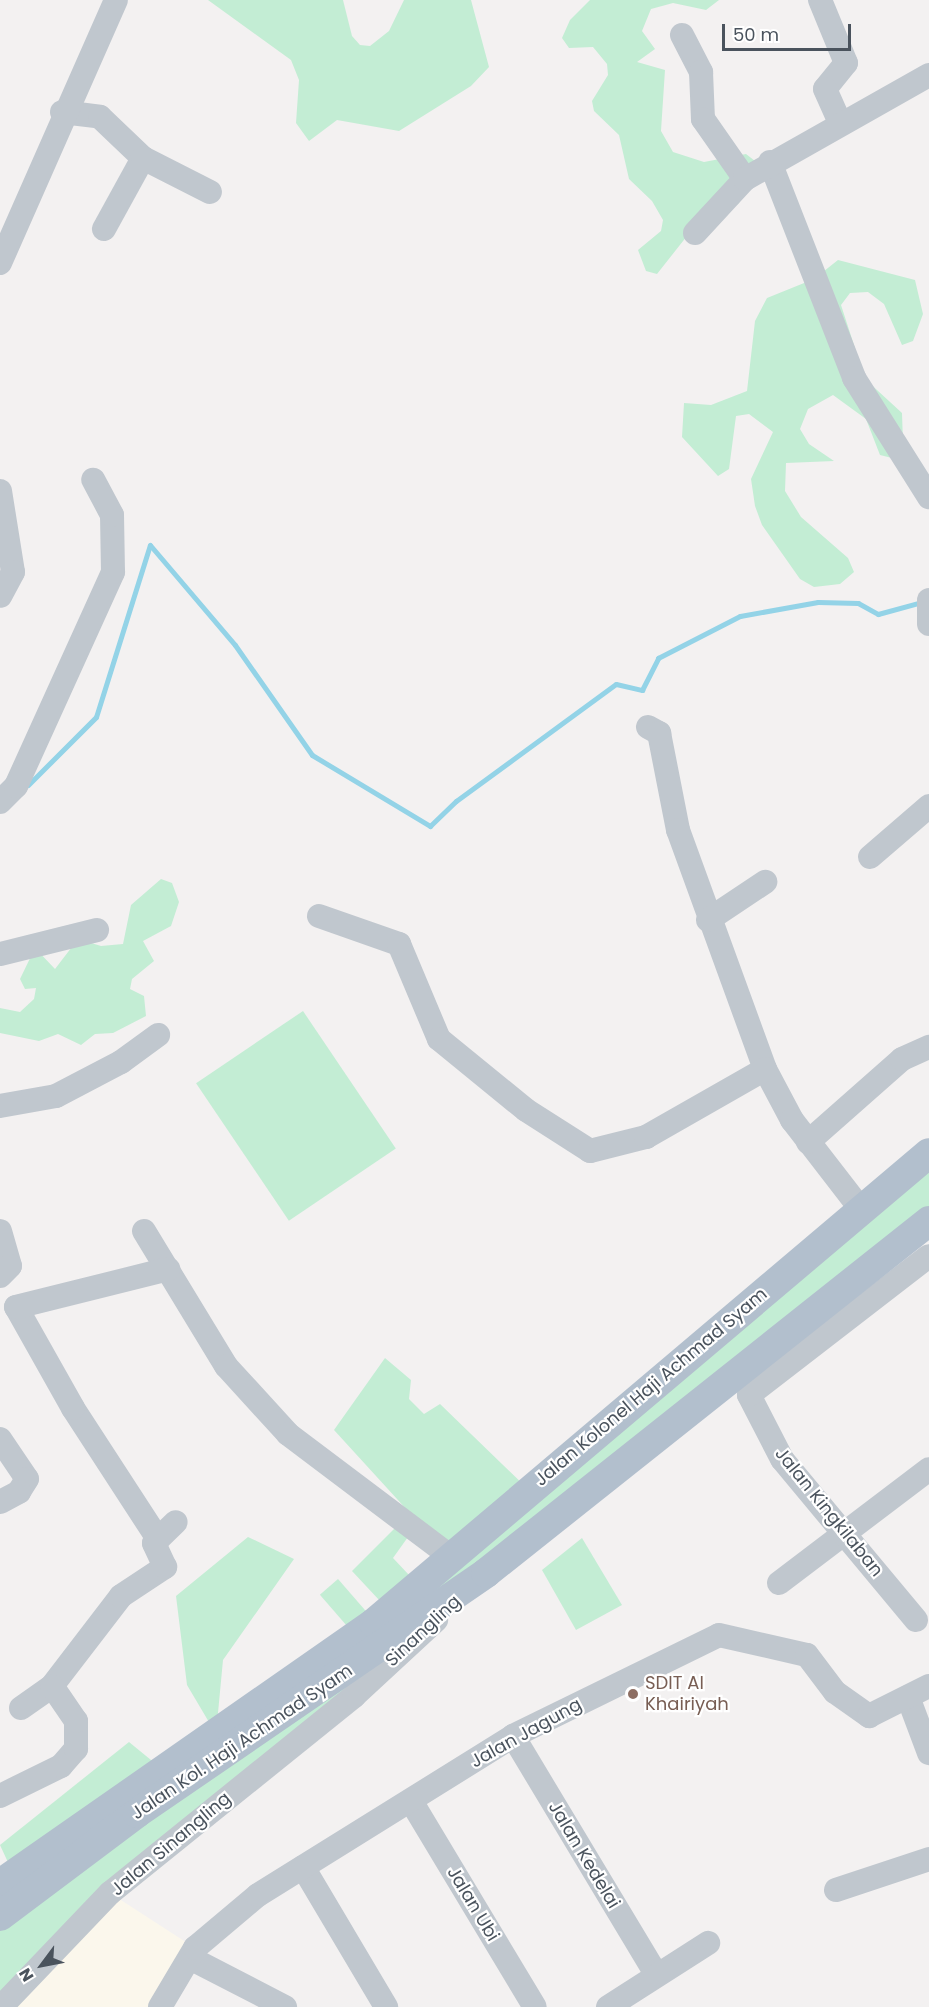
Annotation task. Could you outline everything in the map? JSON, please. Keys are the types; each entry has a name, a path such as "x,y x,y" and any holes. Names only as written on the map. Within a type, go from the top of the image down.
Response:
{"main road":[{"name":"Jalan Kolonel Haji Achmad Syam","path":"374,1623 860,1208 929,1153"},
{"name":"Jalan Kolonel Haji Achmad Syam","path":"486,1573 929,1221"},
{"path":"814,1248 840,1292"},
{"path":"788,1271 813,1312"},
{"name":"Jalan Kol. Haji Achmad Syam","path":"0,1916 137,1813 347,1686 364,1659 486,1573"},
{"path":"364,1659 374,1623"},
{"name":"Jalan Kol. Haji Achmad Syam","path":"0,1884 374,1623"}],"street":[{"path":"0,263 63,111 116,0"},
{"path":"820,0 846,63 825,89 840,122"},
{"path":"682,35 703,80 703,119 745,179"},
{"path":"695,233 745,179 770,162 929,75"},
{"path":"63,111 100,117 143,158 210,192"},
{"path":"104,229 143,158"},
{"path":"770,162 854,378 929,497"},
{"path":"0,802 16,786 113,572 111,515 93,480"},
{"path":"0,491 13,572 0,596"},
{"path":"648,727 659,733 668,795 708,920 765,1069 808,1142 860,1208"},
{"path":"870,857 929,806"},
{"path":"708,920 765,882"},
{"path":"319,916 399,944 439,1039 526,1110 590,1151 645,1137 765,1069"},
{"path":"0,954 97,930"},
{"path":"0,1106 56,1096 121,1062 158,1035"},
{"path":"808,1142 902,1059 929,1047"},
{"path":"0,1231 10,1266 0,1276"},
{"path":"144,1231 226,1366 288,1434 451,1557"},
{"name":"Jalan Kingkilaban","path":"916,1620 847,1532 782,1459 750,1399 753,1389 929,1256"},
{"path":"16,1307 168,1269"},
{"path":"0,1285 16,1307 73,1408 167,1530 154,1546 165,1567 121,1596 52,1686 21,1708"},
{"path":"0,1439 27,1479 19,1492 0,1502"},
{"path":"779,1583 929,1469"},
{"name":"Sinangling","path":"347,1686 486,1573"},
{"name":"Jalan Jagung","path":"160,2007 190,1958 217,1926 303,1867 513,1736 728,1634 749,1645 795,1649 807,1655 835,1692 868,1716 919,1692"},
{"path":"0,1796 61,1766 76,1749 76,1721 52,1686"},
{"name":"Jalan Sinangling","path":"2,2007 110,1893 347,1686"},
{"path":"919,1692 929,1753"},
{"name":"Jalan Kedelai","path":"513,1736 656,1974"},
{"name":"Jalan Ubi","path":"411,1801 535,2007"},
{"path":"836,1890 929,1859"},
{"path":"303,1867 386,2007"},
{"path":"608,2007 656,1974 708,1943"},
{"path":"190,1958 285,2007"}],"shaded area":[{"path":"110,1893 195,1948 161,2007 2,2007"}],"green space":[{"path":"208,0 343,0 352,36 360,45 370,46 389,31 404,0 471,0 489,67 471,86 399,131 337,120 309,141 296,123 299,80 291,60"},
{"path":"590,0 719,0 706,10 673,3 651,9 642,31 655,49 637,62 665,70 661,131 673,152 704,162 746,154 755,161 752,185 738,204 687,236 657,274 646,271 638,250 661,231 663,220 652,201 629,179 619,135 594,111 592,101 608,75 607,64 593,47 569,48 562,38 570,20"},
{"path":"838,260 915,280 923,314 913,341 902,345 884,304 868,292 850,293 841,305 865,379 902,413 903,443 892,458 880,455 866,419 833,395 808,409 800,429 809,444 834,461 786,463 785,491 801,517 848,558 854,572 840,584 814,587 800,579 762,525 755,506 751,479 773,432 749,414 736,416 729,469 718,476 682,437 684,403 711,405 747,391 755,321 767,298 814,279"},
{"path":"161,879 172,883 179,902 171,926 143,941 154,961 132,979 130,989 144,996 146,1016 113,1033 95,1034 81,1045 58,1034 39,1041 0,1033 0,1008 20,1012 34,999 36,988 25,989 20,979 35,948 55,969 78,939 101,946 123,944 131,905"},
{"path":"303,1011 396,1149 289,1221 196,1083"},
{"path":"929,1153 929,1221 153,1856 0,2007 0,1916 450,1557 334,1430 385,1358 411,1380 409,1399 424,1414 440,1404 529,1490"},
{"path":"398,1525 408,1537 393,1558 409,1575 380,1601 352,1571"},
{"path":"248,1537 294,1559 223,1660 216,1734 187,1685 176,1596"},
{"path":"582,1538 622,1605 576,1630 542,1570"},
{"path":"338,1579 366,1611 348,1627 320,1595"},
{"path":"129,1742 162,1769 12,1871 0,1845"}],"waterway":[{"path":"28,785 96,717 150,545 235,645 312,755 430,826 456,801 616,684 642,690 658,658 740,616 818,602 858,603 878,614 922,602"}],"place":[{"name":"SDIT Al Khairiyah","path":"633,1694"}]}
